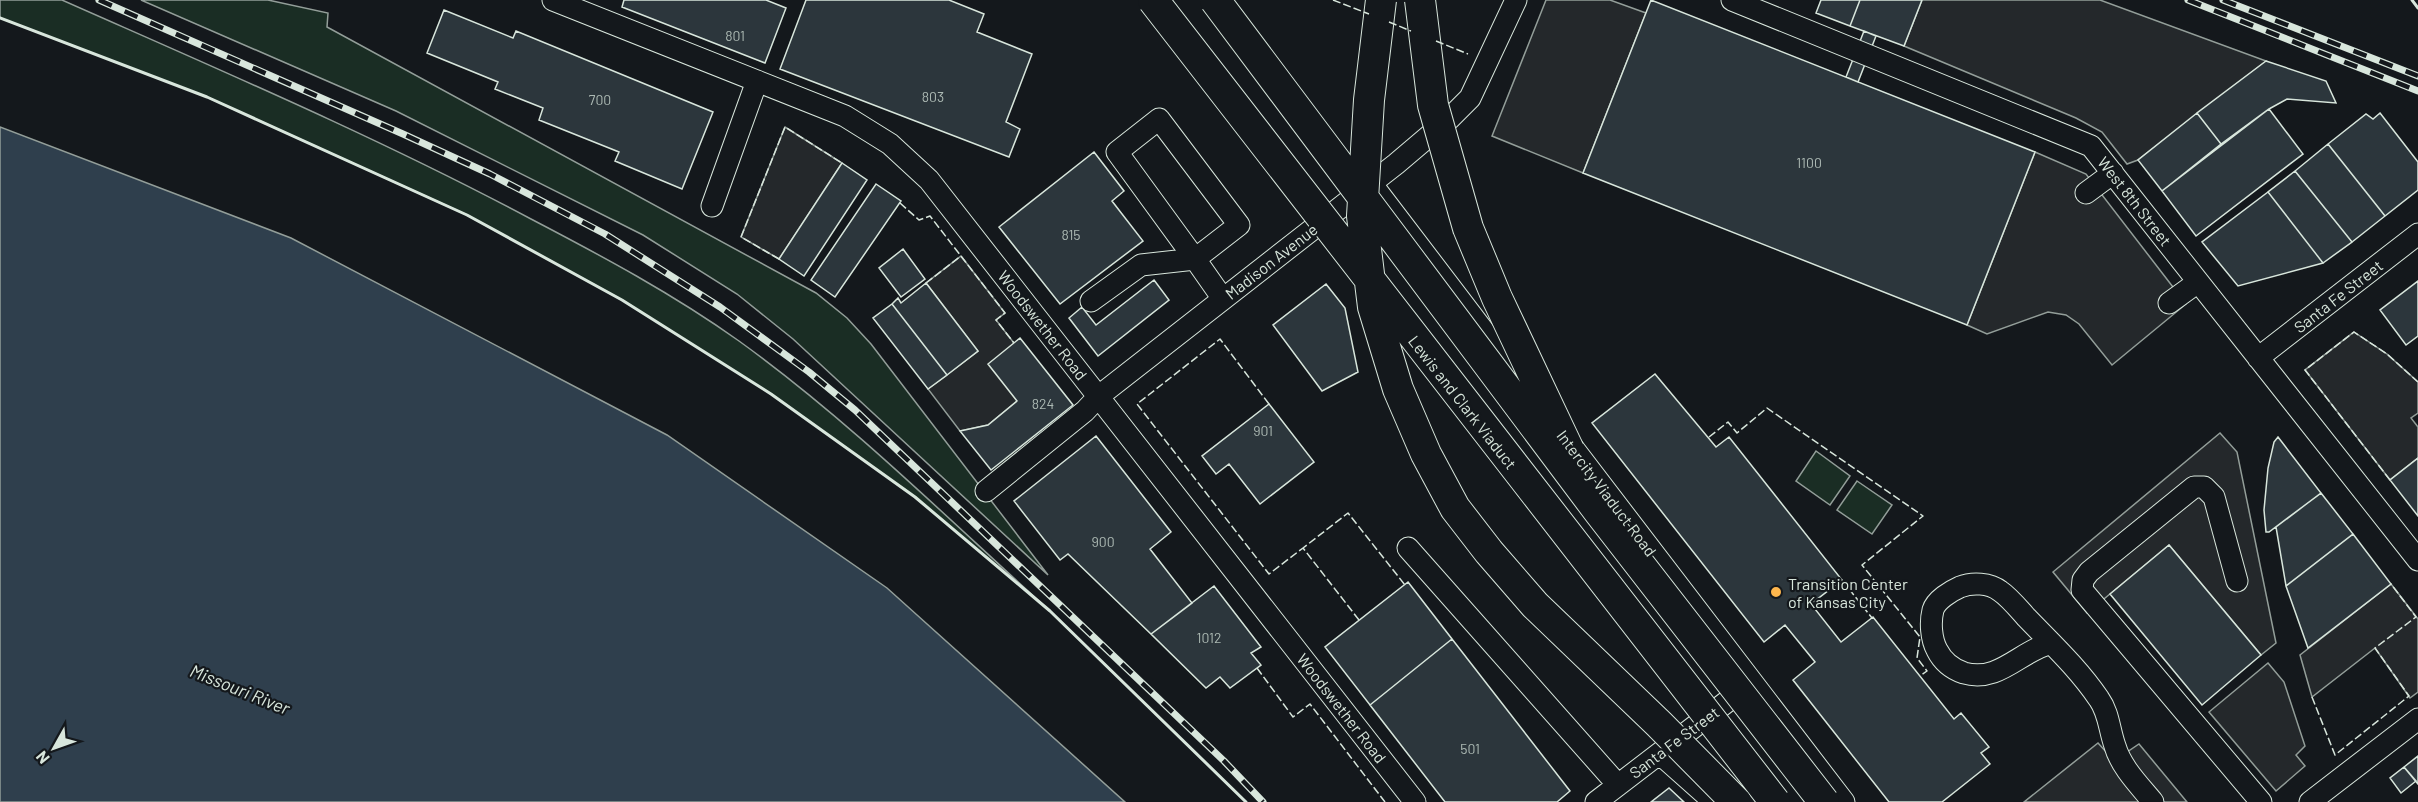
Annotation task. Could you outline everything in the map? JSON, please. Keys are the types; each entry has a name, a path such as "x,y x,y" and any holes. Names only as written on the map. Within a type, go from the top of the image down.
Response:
{"highway":[{"name":"Lewis and Clark Viaduct","path":"1153,0 1775,802"},
{"path":"1215,0 1599,512 1824,802"},
{"path":"1381,0 1369,100 1362,216 1373,307 1398,390 1426,454 1455,508 1535,605 1651,716 1736,802"},
{"path":"1420,0 1433,105 1468,228 1497,298 1599,512"}],"street":[{"name":"Woodswether Road","path":"553,0 845,116 890,144 922,174 1416,802"},
{"name":"Madison Avenue","path":"986,491 1085,411 1098,396 1371,183 1449,119 1470,98 1516,0"},
{"name":"West 8th Street","path":"1732,0 2091,146 2418,560"},
{"path":"712,206 757,81"},
{"path":"1091,301 1141,265 1195,260 1239,225 1159,119 1117,152 1195,260 1222,299"},
{"path":"2086,193 2113,173"},
{"name":"Intercity Viaduct Road","path":"1371,183 1844,802"},
{"name":"Santa Fe Street","path":"2258,358 2418,234"},
{"path":"2169,303 2198,282"},
{"path":"2237,581 2214,496 2204,487 2194,487 2089,572 2083,580 2082,590 2261,802"},
{"path":"1408,548 1618,785"},
{"path":"2051,643 2041,645 1992,674 1974,676 1955,670 1942,659 1935,646 1931,624 1933,607 1950,592 1965,585 1982,584 1999,590 2067,658 2100,700 2110,722 2115,747 2125,767 2153,802"},
{"name":"Santa Fe Street","path":"1596,802 1752,682"},
{"path":"2310,802 2418,719"},
{"path":"1660,754 1714,802"}],"green space":[{"path":"0,0 62,0 299,105 416,160 637,276 689,307 739,341 820,404 1050,611 915,497 771,394 622,300 467,215 207,97 0,18"},
{"path":"141,0 268,0 328,13 327,27 816,293 847,318 871,344 1048,575 793,339 737,294 643,235 396,111"},
{"path":"1816,451 1850,476 1830,505 1796,481"},
{"path":"1857,481 1892,505 1872,534 1837,510"}],"shaded area":[{"path":"1546,0 1610,0 1646,13 1583,173 1492,136"},
{"path":"1922,0 2100,0 2266,61 2138,160 2127,164 2102,132 2076,118 1904,46"},
{"path":"785,127 842,163 779,259 741,237"},
{"path":"2035,152 2086,174 2186,304 2112,365 2079,324 2066,315 2048,312 1987,334 1967,325"},
{"path":"961,256 1005,313 996,320 1014,343 1017,401 988,425 960,431 928,389 978,351 926,283"},
{"path":"2354,332 2387,354 2418,382 2418,413 2411,418 2418,427 2418,458 2390,480 2305,370"},
{"path":"2220,433 2237,452 2276,643 2261,655 2169,545 2087,613 2053,572"},
{"path":"2391,584 2418,619 2418,692 2410,698 2375,648 2312,697 2300,655"},
{"path":"2268,663 2284,682 2305,746 2296,755 2305,766 2276,791 2209,712"},
{"path":"2098,743 2108,754 2127,752 2139,744 2187,802 2024,802"}],"water":[{"name":"Missouri River","path":"0,127 291,238 667,435 887,588 1125,802 0,802"}],"building":[{"path":"624,0 766,0 786,8 765,63 622,7"},
{"path":"806,0 949,0 984,14 977,32 1032,54 1006,122 1020,129 1009,157 780,69"},
{"path":"1651,0 2035,152 1967,325 1583,173"},
{"path":"1821,0 1860,0 1850,26 1816,13"},
{"path":"1860,0 1922,0 1904,46 1850,26"},
{"path":"444,10 513,38 516,31 713,112 682,189 615,161 619,152 539,120 543,108 495,89 498,82 427,53"},
{"path":"1864,31 1876,36 1858,82 1846,77"},
{"path":"2266,61 2326,81 2336,103 2287,99 2269,109 2221,144 2197,113"},
{"path":"2269,109 2303,154 2196,236 2162,191"},
{"path":"2197,113 2221,144 2162,191 2138,160"},
{"path":"2380,113 2418,162 2418,190 2385,216 2328,144 2366,114 2373,119"},
{"path":"2328,144 2385,216 2352,242 2295,171"},
{"path":"1094,152 1124,191 1112,201 1143,241 1060,304 999,227"},
{"path":"842,163 867,180 804,276 779,259"},
{"path":"2295,171 2352,242 2323,263 2268,192"},
{"path":"876,184 901,201 835,297 811,280"},
{"path":"2268,192 2323,263 2238,286 2202,242"},
{"path":"903,249 925,279 901,297 879,268"},
{"path":"1154,280 1169,300 1098,356 1069,318 1082,307 1096,325"},
{"path":"2418,281 2418,336 2406,345 2380,310"},
{"path":"926,283 978,351 947,375 892,304 898,298 901,303"},
{"path":"1326,284 1345,308 1358,372 1322,391 1273,325"},
{"path":"892,304 947,375 928,389 873,318"},
{"path":"1020,338 1073,405 991,470 960,431 988,425 1017,401 988,364"},
{"name":"Transition Center of Kansas City","path":"1655,374 1716,447 1729,437 1842,580 1811,604 1841,642 1873,617 1954,719 1961,713 1989,747 1981,753 1990,764 1942,802 1889,802 1793,680 1815,662 1785,625 1764,642 1592,423"},
{"path":"1269,404 1314,462 1260,504 1229,464 1216,474 1202,456"},
{"path":"1096,436 1171,532 1150,549 1192,603 1151,634 1068,554 1060,560 1014,501"},
{"path":"2278,437 2321,493 2266,532 2264,510 2268,468 2274,442"},
{"path":"2418,458 2418,516 2390,480"},
{"path":"2321,493 2353,534 2286,586 2276,527"},
{"path":"2353,534 2391,584 2308,648 2286,586"},
{"path":"2169,545 2261,655 2202,705 2110,594"},
{"path":"1408,582 1452,639 1370,705 1325,647"},
{"path":"1214,586 1261,647 1251,653 1261,665 1230,688 1220,677 1206,688 1151,634"},
{"path":"1452,639 1570,791 1557,802 1445,802 1370,705"},
{"path":"2418,756 2418,784 2404,767"},
{"path":"2404,767 2416,781 2401,793 2390,778"},
{"path":"1669,788 1684,802 1651,802"}],"railway":[{"path":"99,0 490,174 605,234 720,307 809,372 855,410 1224,761 1263,802"},
{"path":"2188,0 2418,91"},
{"path":"2223,0 2418,76"}],"fence":[{"path":"1333,0 1369,14"},
{"path":"1389,22 1411,31"},
{"path":"1436,41 1468,54"},
{"path":"779,259 741,237 785,127 842,163"},
{"path":"900,203 919,220 930,216 1005,313 996,320 1014,343"},
{"path":"926,283 961,256"},
{"path":"2390,480 2305,370 2354,332 2387,354 2418,382"},
{"path":"1269,404 1220,339 1137,404 1269,574 1303,548"},
{"path":"1709,437 1728,422 1737,433 1767,408 1923,516 1862,565 1920,637 1917,658 1927,671 1920,676"},
{"path":"1359,620 1303,548 1348,513 1405,585"},
{"path":"1842,580 1872,618"},
{"path":"2312,697 2335,755 2409,696 2375,648 2416,617 2391,584"},
{"path":"1257,668 1293,717 1310,704 1385,802"}],"wall":[{"path":"2412,0 2418,8"},
{"path":"0,18 207,97 467,215 622,300 771,394 915,497 1050,611 1246,802"}],"place":[{"name":"Transition Center of Kansas City","path":"1776,592"}]}
